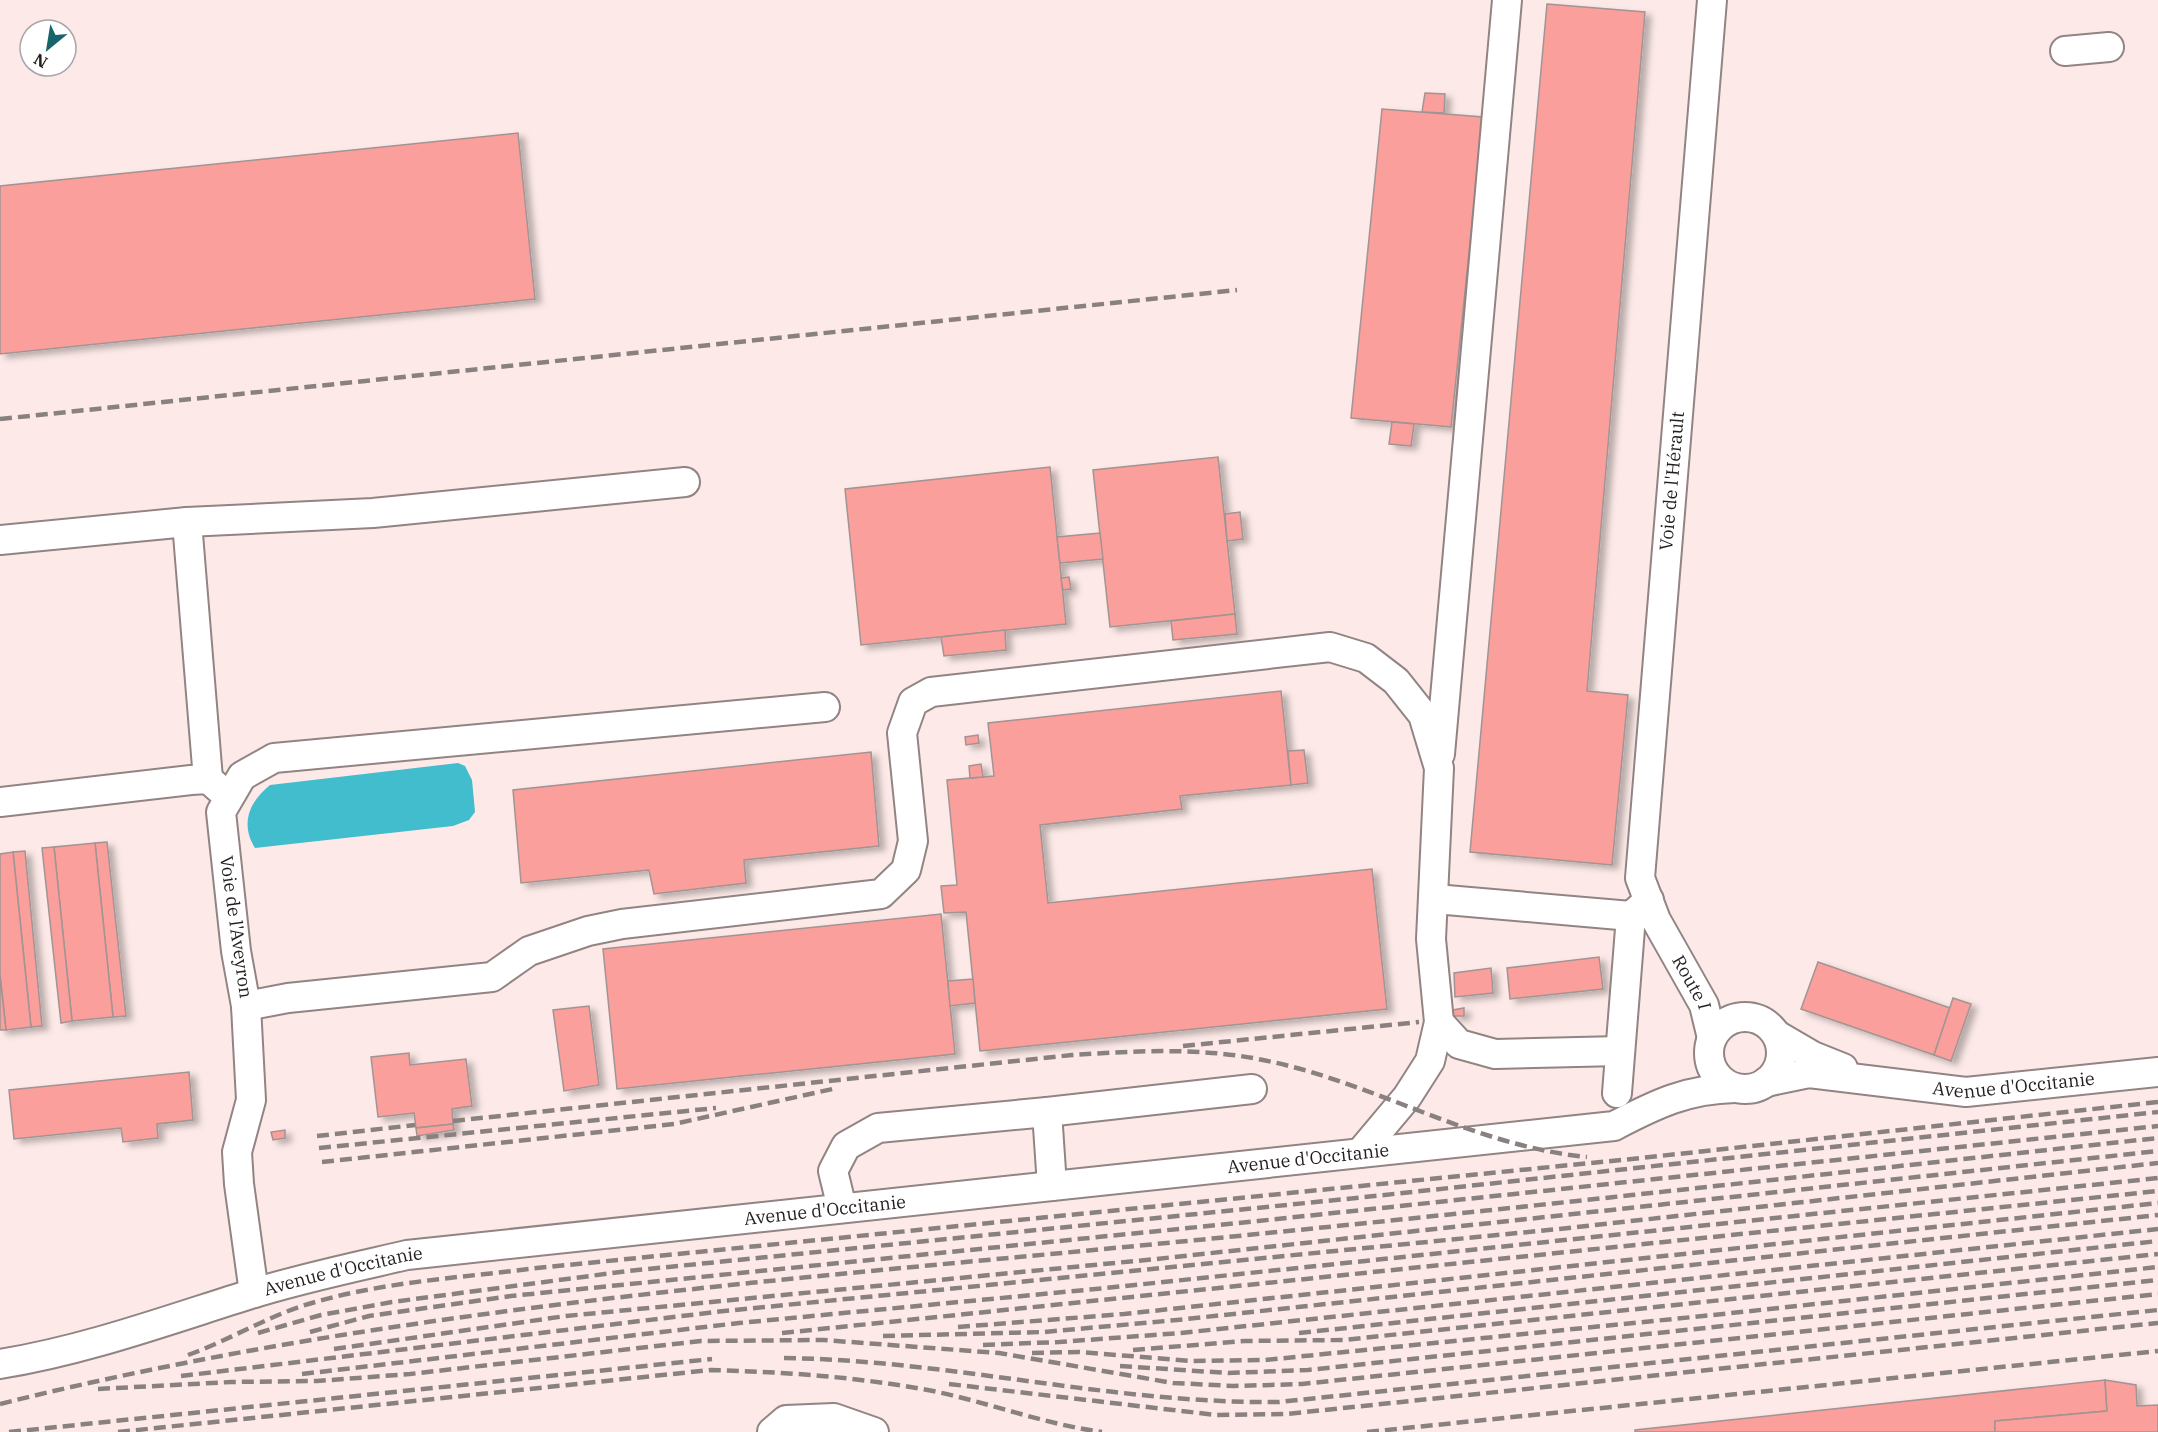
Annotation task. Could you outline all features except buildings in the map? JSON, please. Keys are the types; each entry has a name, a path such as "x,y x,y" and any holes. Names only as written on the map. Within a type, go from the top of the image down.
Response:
{"street":[{"path":"1360,1153 1407,1097 1430,1061 1439,1022 1431,939 1435,899 1439,768 1507,0"},
{"name":"Voie de l'Hérault","path":"1677,955 1656,920 1640,908 1640,878 1712,0"},
{"path":"2065,51 2109,47"},
{"path":"0,540 187,522 373,513 685,482"},
{"path":"187,522 218,788"},
{"path":"246,1006 288,998 492,977 530,951 588,931 622,924 881,894 906,870 913,841 902,733 913,702 931,692 1330,647 1366,658 1396,681 1423,715 1439,768"},
{"path":"0,802 218,788 274,758 825,707"},
{"name":"Voie de l'Aveyron","path":"218,788 236,951 246,1006 251,1100 237,1152 239,1184 254,1293"},
{"path":"1435,899 1640,908 1620,1051 1617,1093"},
{"name":"Route I","path":"1677,955 1715,992 1753,1018"},
{"name":"Route I","path":"1677,955 1704,1005 1711,1040"},
{"name":"Avenue d'Occitanie","path":"1656,1104 1689,1073 1722,1025 1737,1018 1753,1018 1767,1024 1777,1035 1813,1056 1870,1079"},
{"path":"1439,1022 1459,1044 1495,1054 1620,1051"},
{"path":"1766,1082 1778,1069 1781,1052 1777,1035"},
{"path":"1711,1040 1710,1062 1719,1078 1735,1088"},
{"name":"Avenue d'Occitanie","path":"0,1364 37,1358 146,1329 254,1293 329,1272 407,1256 1614,1126 1656,1104 1704,1089 1751,1089 1766,1082 1809,1073 1966,1092 2158,1072"},
{"path":"842,1208 833,1172 846,1146 878,1128 1252,1089"},
{"path":"1047,1112 1052,1186"},
{"path":"772,1432 786,1420 834,1418 874,1432"}],"shaded area":[{"path":"0,0 2158,0 2158,1432 0,1432"}],"water":[{"path":"458,763 465,766 472,780 475,812 469,820 453,826 255,848 250,839 249,814 257,799 270,785"}],"railway":[{"path":"0,419 1237,290"},
{"path":"1183,1046 1419,1022"},
{"path":"453,1121 1072,1055 1143,1051 1192,1052 1240,1056 1304,1070 1504,1140 1545,1151 1587,1157"},
{"path":"322,1162 674,1124 837,1088"},
{"path":"188,1355 302,1306 359,1291 418,1282 537,1268 1641,1158 2158,1102"},
{"path":"319,1148 716,1108"},
{"path":"258,1333 321,1315 392,1302 628,1271 1356,1198 2158,1112"},
{"path":"317,1136 415,1125"},
{"path":"310,1332 369,1316 511,1296 1258,1221 2158,1126"},
{"path":"0,1404 139,1372 278,1346 418,1323 559,1304 700,1288 1384,1221 2158,1138"},
{"path":"334,1349 566,1316 1156,1259 2158,1151"},
{"path":"181,1376 724,1311 1559,1229 2158,1163"},
{"path":"302,1374 739,1323 1106,1288 2158,1178"},
{"path":"782,1333 2158,1191"},
{"path":"958,1327 1124,1314 2158,1203"},
{"path":"883,1336 1044,1332 1177,1320 2158,1215"},
{"path":"983,1345 1181,1333 2158,1229"},
{"path":"1299,1333 2158,1241"},
{"path":"1133,1350 1244,1341 1343,1340 2158,1254"},
{"path":"1032,1353 1079,1352 1192,1361 1265,1360 2158,1267"},
{"path":"1120,1366 1228,1373 1308,1370 2158,1280"},
{"path":"98,1389 231,1382 317,1381 410,1374 701,1341 823,1340 999,1353 1173,1383 1234,1386 1302,1384 2158,1294"},
{"path":"784,1358 908,1366 1155,1396 1217,1401 1279,1402 2158,1310"},
{"path":"949,1384 1216,1415 1286,1414 2158,1323"},
{"path":"1367,1432 2158,1351"},
{"path":"9,1432 712,1359"},
{"path":"118,1432 711,1370 822,1376 905,1386 954,1396 1059,1424 1102,1432"}]}
